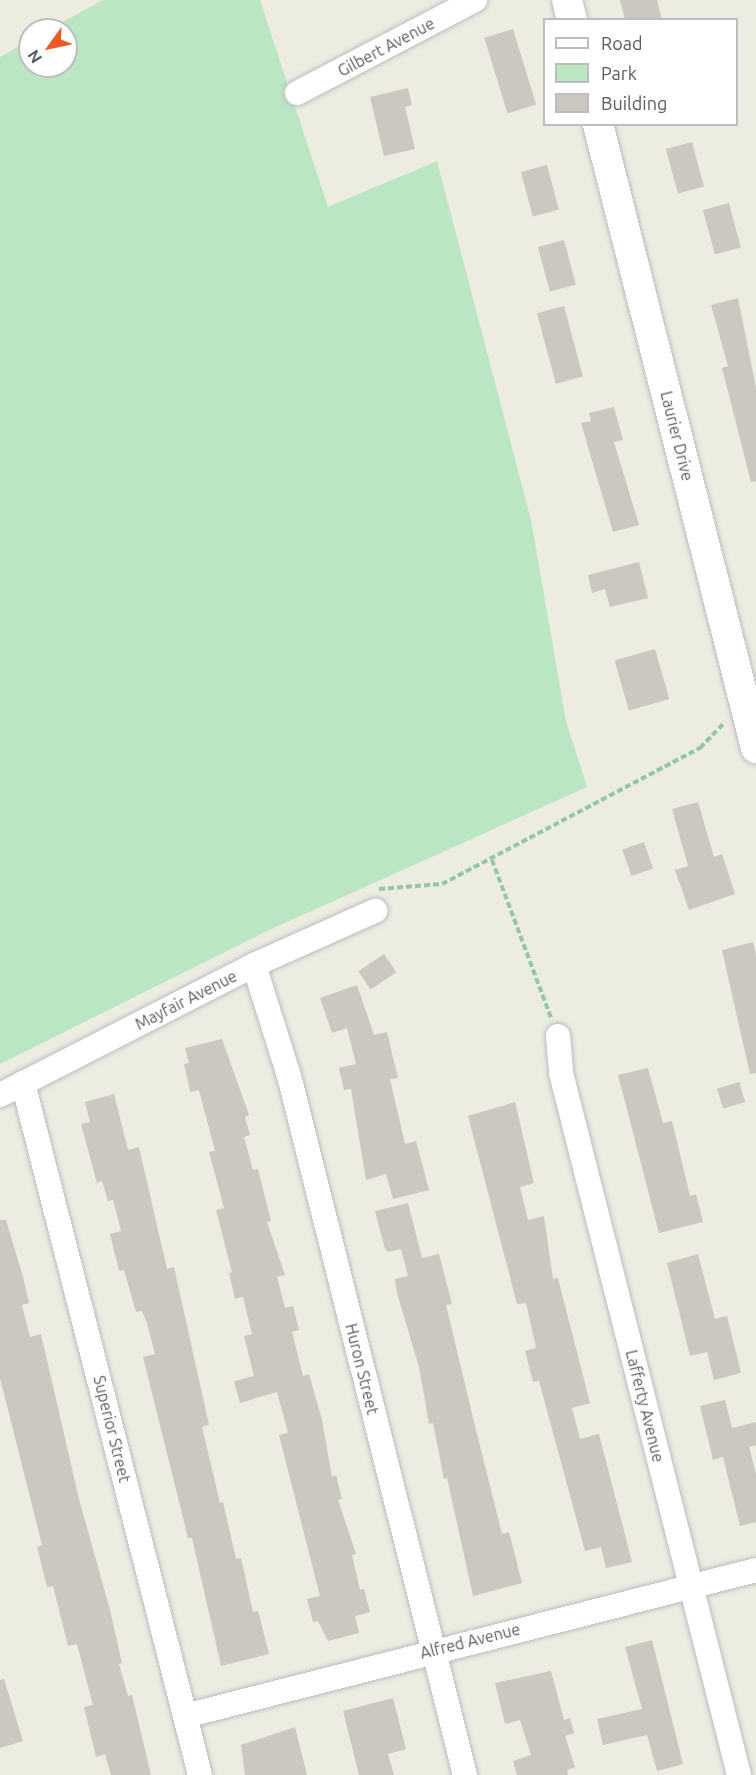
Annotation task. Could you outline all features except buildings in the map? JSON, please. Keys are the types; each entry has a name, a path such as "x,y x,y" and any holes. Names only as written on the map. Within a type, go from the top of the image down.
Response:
{"street":[{"name":"Gilbert Avenue","path":"297,93 475,0"},
{"path":"567,0 572,18"},
{"name":"Laurier Drive","path":"599,126 754,728"},
{"name":"Mayfair Avenue","path":"0,1095 254,965 375,911"},
{"name":"Huron Street","path":"254,965 289,1076 465,1775"},
{"name":"Lafferty Avenue","path":"558,1036 561,1073 739,1775"},
{"name":"Superior Street","path":"23,1083 201,1775"},
{"name":"Alfred Avenue","path":"185,1716 433,1650 756,1570"}],"path":[{"path":"442,884 492,860 700,748 720,726"},
{"path":"492,860 558,1036"}],"green space":[{"path":"103,0 260,0 328,207 437,161 531,520 566,721 587,787 267,931 0,1064 0,57 18,47 18,78 78,78 78,18 70,18"}]}
